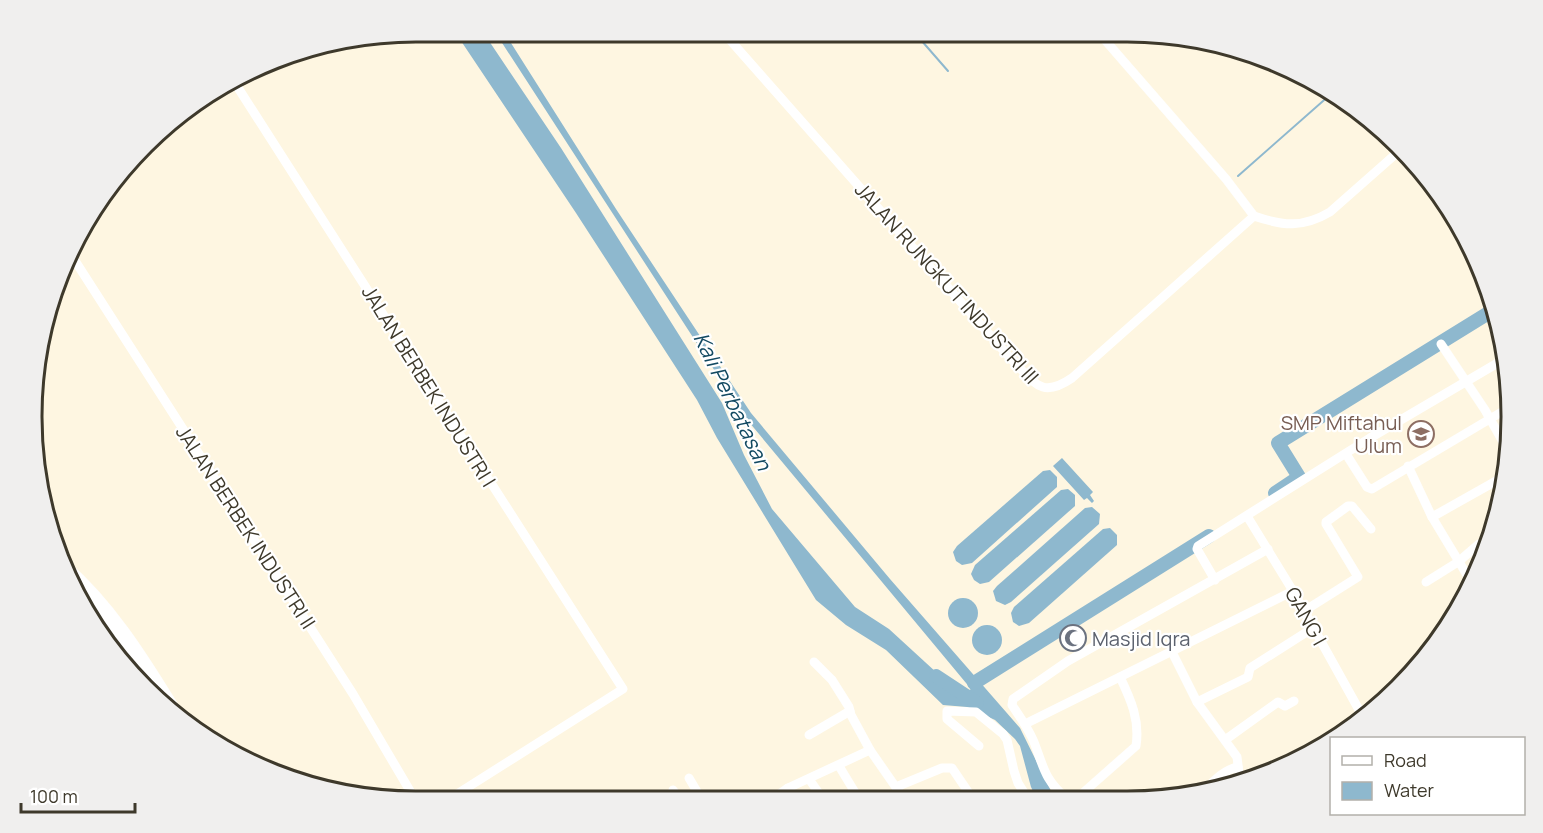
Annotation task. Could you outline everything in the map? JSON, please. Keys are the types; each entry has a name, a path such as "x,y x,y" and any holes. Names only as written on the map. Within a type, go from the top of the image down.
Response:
{"highway":[{"path":"85,590 105,611 138,655 158,686"}],"street":[{"name":"JALAN RUNGKUT INDUSTRI III","path":"732,42 1011,359 1041,387 1055,388 1072,378 1254,216"},
{"path":"1107,42 1220,171 1254,216 1284,224 1318,219 1330,212 1394,155"},
{"name":"JALAN BERBEK INDUSTRI I","path":"238,88 623,689 462,791"},
{"name":"JALAN BERBEK INDUSTRI II","path":"76,262 353,694 410,791"},
{"path":"1441,344 1500,437"},
{"path":"1215,580 1197,547 1497,363"},
{"path":"1346,454 1369,489 1372,489 1501,412"},
{"path":"1408,466 1432,517 1466,574"},
{"path":"1432,517 1495,481"},
{"path":"1304,611 1358,578 1326,522 1348,506 1352,506 1371,529"},
{"name":"GANG I","path":"1247,516 1293,591 1359,710"},
{"path":"1426,582 1458,562 1478,545"},
{"path":"1059,791 1045,776 1034,741 1012,705 1012,700 1068,661 1268,549"},
{"path":"1025,724 1293,591"},
{"path":"1197,702 1248,677 1250,668 1313,628"},
{"path":"1172,650 1197,702 1237,757 1240,773"},
{"path":"814,662 832,680 870,750 899,791"},
{"path":"1085,791 1136,746 1138,729 1135,708 1120,677"},
{"path":"1225,740 1278,702 1285,706 1294,701"},
{"path":"809,735 850,711"},
{"path":"979,746 946,719 947,711 976,712 1004,734 1022,791"},
{"path":"785,791 870,750"},
{"path":"839,766 854,791"},
{"path":"1215,780 1230,769 1238,767"},
{"path":"896,787 942,768 952,768 968,791"},
{"path":"689,778 697,791"},
{"path":"809,779 817,791"}],"water":[{"name":"Kali Perbatasan","path":"462,42 490,42 561,148 722,403 744,455 772,509 855,607 889,629 961,695 971,689 744,416 501,42 510,42 616,209 751,413 890,579 1020,728 1051,791 1033,791 1020,746 995,720 967,707 943,705 886,650 846,625 816,600 717,438 697,400"},
{"path":"1062,458 1093,492 1090,495 1094,501 1092,503 1087,498 1084,500 1053,466"},
{"path":"1050,470 1057,477 1057,487 972,563 962,565 956,561 953,552 957,546 1043,471"},
{"path":"1068,489 1075,495 1075,506 989,582 980,584 974,580 971,574 975,565 1061,490"},
{"path":"1092,507 1100,514 1099,524 1011,602 1005,605 996,601 993,591 997,586 1085,508"},
{"path":"1110,528 1117,535 1117,545 1029,623 1019,626 1013,622 1011,613 1014,607 1103,529"},
{"path":"963,598 969,599 977,607 977,619 969,627 963,628 957,627 949,619 948,613 949,607 957,599"},
{"path":"987,625 998,629 1002,640 998,651 987,655 976,651 972,640 976,629"}],"waterway":[{"path":"923,42 948,71"},
{"path":"1238,176 1325,99"},
{"path":"1275,493 1299,477 1278,443 1486,314"},
{"path":"974,683 1209,536"},
{"name":"Kali Perbatasan","path":"936,676 977,703"}],"place":[{"name":"SMP Miftahul Ulum","path":"1421,434"},
{"name":"Masjid Iqra","path":"1073,638"}]}
